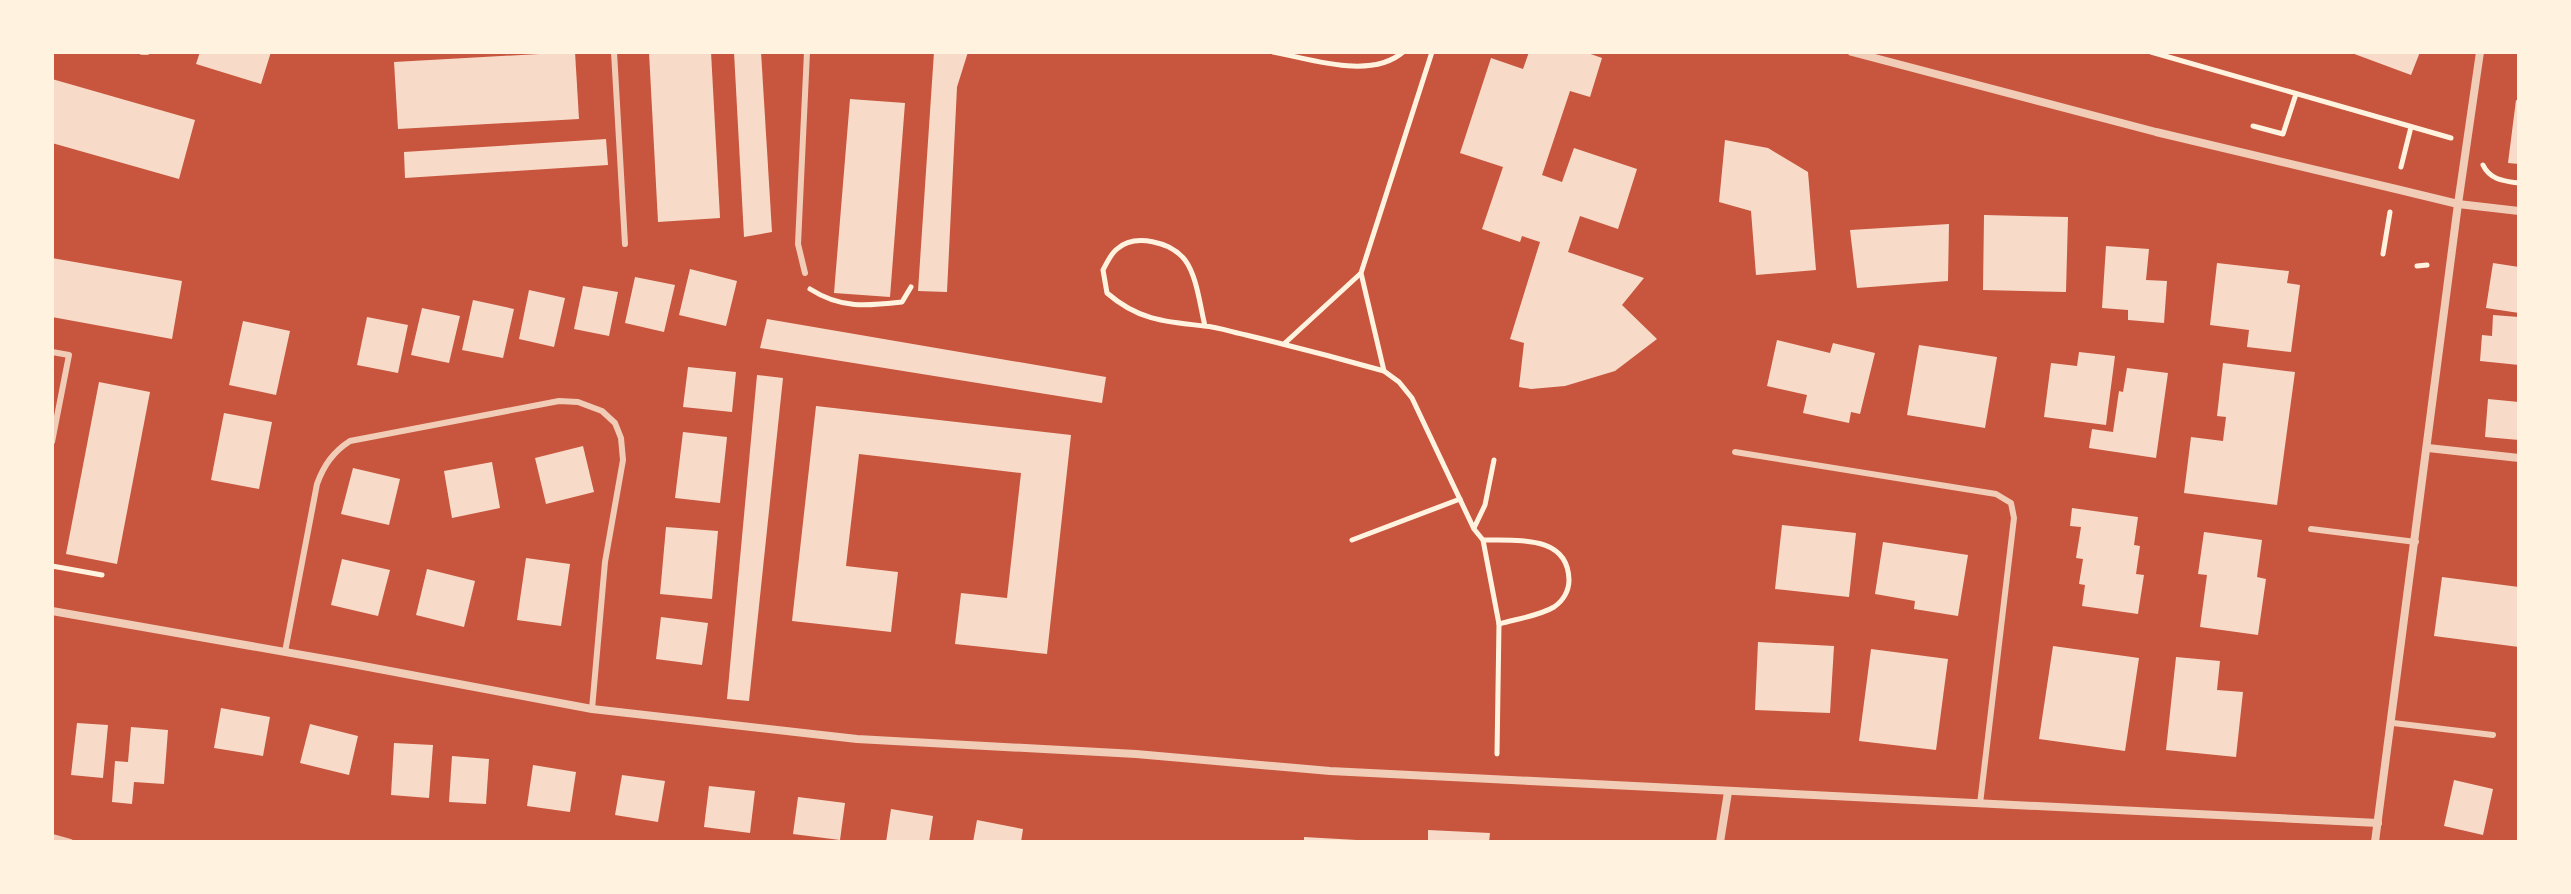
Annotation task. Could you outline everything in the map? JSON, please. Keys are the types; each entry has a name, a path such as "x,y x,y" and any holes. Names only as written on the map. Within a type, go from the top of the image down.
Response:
{"street":[{"path":"1852,52 2156,132 2458,204 2519,211"},
{"path":"2375,842 2480,52"},
{"path":"2428,448 2519,458"},
{"path":"52,611 592,709 857,739 1136,754 1303,770 2378,823"},
{"path":"1720,842 1728,792"}],"lane":[{"path":"614,52 625,244"},
{"path":"805,273 798,244 807,52"},
{"path":"52,352 69,355 52,442"},
{"path":"285,652 317,484 324,466 339,448 350,441 379,435 559,401 578,402 602,411 615,423 621,438 623,460 605,562 592,709"},
{"path":"1735,452 1996,494 2011,503 2014,518 1980,804"},
{"path":"2311,529 2416,542"},
{"path":"2393,723 2493,735"},
{"path":"52,837 70,842"}],"path":[{"path":"1273,52 1359,68 1397,57 1403,52"},
{"path":"1285,344 1361,273 1432,52"},
{"path":"2151,52 2456,139"},
{"path":"2253,126 2283,134 2296,94"},
{"path":"2401,167 2411,127"},
{"path":"2482,154 2487,172 2495,178 2519,183"},
{"path":"2383,254 2390,212"},
{"path":"1205,326 1190,269 1184,258 1166,245 1141,240 1117,248 1103,270 1107,293 1138,314 1285,344 1384,371 1399,382 1412,398 1474,529 1483,540 1499,624 1497,754"},
{"path":"2417,266 2427,265"},
{"path":"805,273 808,288 827,300 863,306 902,302 911,287"},
{"path":"1361,273 1384,371"},
{"path":"1474,529 1485,505 1494,460"},
{"path":"1352,540 1460,499"},
{"path":"1483,540 1535,541 1550,546 1562,555 1567,568 1569,580 1566,593 1555,607 1499,624"},
{"path":"52,566 102,575"}],"building":[{"path":"200,52 271,52 261,84 196,64"},
{"path":"575,52 579,119 398,129 394,62"},
{"path":"649,52 711,52 720,218 658,222"},
{"path":"734,52 761,52 772,232 744,237"},
{"path":"934,52 968,52 957,87 947,292 918,291"},
{"path":"1529,52 1585,52 1602,58 1590,97 1570,91 1542,175 1562,182 1574,148 1637,169 1618,229 1580,216 1568,252 1644,278 1622,305 1657,339 1615,371 1565,386 1531,389 1519,387 1524,343 1510,339 1540,242 1522,236 1520,242 1482,229 1503,167 1460,153 1491,58 1523,69"},
{"path":"2349,52 2420,52 2411,75"},
{"path":"52,79 195,120 179,179 52,143"},
{"path":"850,99 905,103 890,297 834,293"},
{"path":"2516,100 2519,101 2519,164 2508,163"},
{"path":"606,139 608,165 405,178 404,152"},
{"path":"1725,140 1768,148 1808,172 1816,270 1756,275 1751,211 1719,202"},
{"path":"1984,215 2068,217 2066,292 1983,290"},
{"path":"1949,224 1948,281 1857,288 1850,230"},
{"path":"2106,246 2149,249 2146,280 2167,281 2164,323 2128,320 2128,310 2102,308"},
{"path":"52,258 182,281 172,339 52,317"},
{"path":"2217,263 2289,271 2287,283 2300,285 2291,352 2247,347 2249,330 2210,325"},
{"path":"2493,263 2519,267 2519,313 2486,308"},
{"path":"690,269 737,281 726,326 679,315"},
{"path":"635,277 675,285 664,332 625,323"},
{"path":"583,286 618,292 609,336 574,329"},
{"path":"529,290 565,298 554,347 519,339"},
{"path":"473,300 514,309 503,358 462,350"},
{"path":"422,308 460,316 449,363 411,355"},
{"path":"2493,315 2519,317 2519,365 2480,361 2482,335 2492,336"},
{"path":"367,317 408,325 398,373 357,365"},
{"path":"767,319 1106,377 1102,403 760,348"},
{"path":"243,321 290,331 276,395 229,385"},
{"path":"1777,340 1830,353 1833,343 1875,353 1860,414 1851,412 1849,423 1803,413 1807,395 1767,386"},
{"path":"1919,345 1997,357 1985,428 1907,415"},
{"path":"2079,352 2115,356 2106,425 2044,417 2051,363 2077,366"},
{"path":"2223,363 2295,372 2277,505 2184,493 2191,437 2223,441 2226,417 2217,416"},
{"path":"688,367 736,372 732,412 683,407"},
{"path":"2127,368 2168,373 2156,458 2089,448 2092,429 2113,432 2119,391 2123,392"},
{"path":"757,375 783,378 749,701 727,699"},
{"path":"99,382 150,392 117,564 66,554"},
{"path":"2488,399 2519,402 2519,440 2485,437"},
{"path":"816,406 1071,435 1047,654 955,644 961,593 1007,598 1021,473 859,454 846,566 898,572 891,632 792,621"},
{"path":"224,413 272,422 259,489 211,480"},
{"path":"683,432 727,437 720,503 675,498"},
{"path":"583,446 594,492 546,504 535,458"},
{"path":"492,462 500,508 452,518 444,471"},
{"path":"353,468 400,479 389,525 341,514"},
{"path":"2072,508 2138,517 2134,545 2140,546 2136,574 2144,575 2138,614 2082,606 2085,585 2079,584 2083,559 2076,558 2081,527 2070,526"},
{"path":"1782,525 1856,533 1849,597 1775,589"},
{"path":"666,527 718,531 712,599 660,594"},
{"path":"2204,532 2262,540 2257,577 2266,579 2258,635 2200,627 2207,575 2198,574"},
{"path":"1883,542 1968,555 1958,616 1914,609 1915,601 1875,594"},
{"path":"526,558 570,564 561,626 517,620"},
{"path":"342,559 390,570 378,616 331,605"},
{"path":"427,569 475,581 464,627 416,615"},
{"path":"2442,577 2519,587 2519,647 2434,636"},
{"path":"661,617 708,623 702,665 656,659"},
{"path":"1758,642 1834,646 1830,713 1755,710"},
{"path":"2053,646 2139,658 2125,751 2039,739"},
{"path":"1871,649 1948,659 1936,750 1859,741"},
{"path":"2176,657 2220,661 2217,690 2243,692 2236,757 2166,750"},
{"path":"221,708 270,717 263,756 214,748"},
{"path":"77,723 108,725 103,778 71,775"},
{"path":"310,724 358,736 349,775 300,763"},
{"path":"131,727 168,730 164,784 134,782 132,804 112,802 115,761 128,762"},
{"path":"394,743 433,745 429,798 391,795"},
{"path":"452,756 489,759 486,804 449,802"},
{"path":"533,765 576,772 570,812 527,806"},
{"path":"622,775 665,781 658,822 615,815"},
{"path":"2454,780 2493,789 2483,835 2444,826"},
{"path":"709,786 755,791 750,833 704,827"},
{"path":"798,797 845,803 840,840 793,834"},
{"path":"891,809 933,816 929,842 886,842"},
{"path":"977,820 1023,829 1021,842 973,842"},
{"path":"1428,830 1490,833 1489,842 1428,842"},
{"path":"1304,837 1357,840 1357,842 1304,842"}]}
